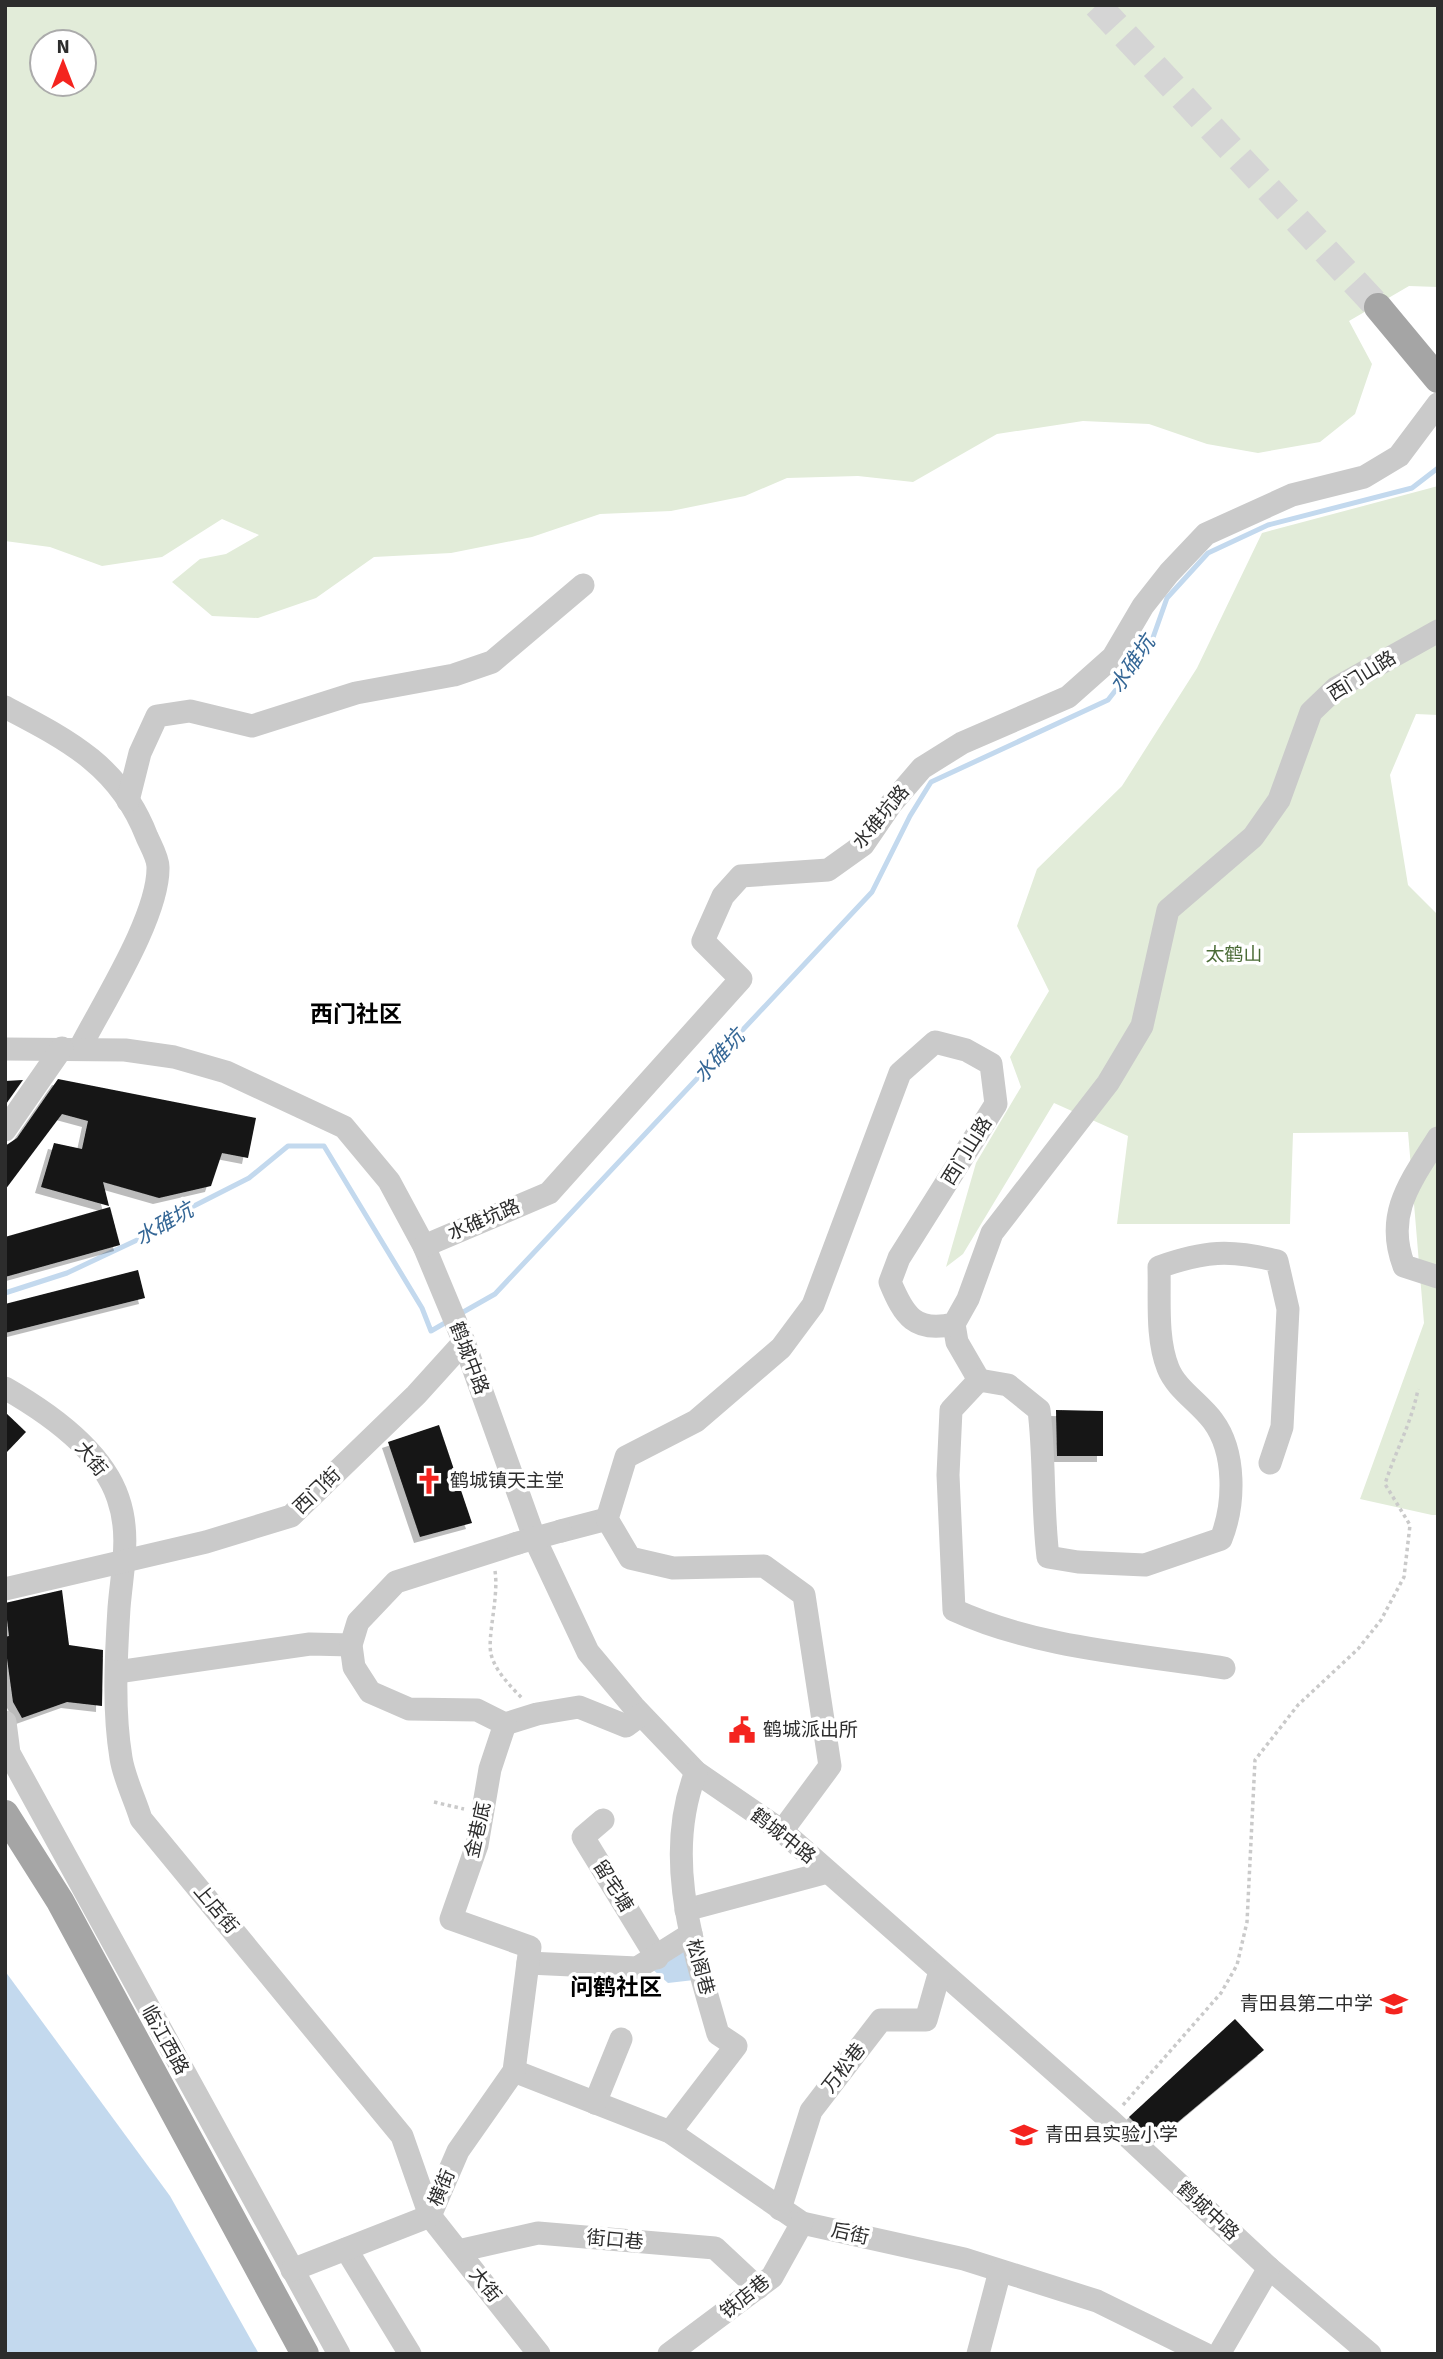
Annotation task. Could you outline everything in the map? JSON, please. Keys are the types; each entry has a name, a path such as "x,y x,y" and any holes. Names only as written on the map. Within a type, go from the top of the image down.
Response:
{"main road":[{"path":"1378,307 1438,379"},
{"path":"5,1814 60,1901 305,2354"}],"street":[{"name":"水碓坑路","path":"424,1246 549,1194 741,979 702,941 723,896 741,876 828,870 863,845 891,804 922,768 962,743 1068,697 1113,657 1143,607 1169,573 1206,534 1292,495 1364,477 1399,456 1438,404"},
{"path":"128,801 141,753 157,716 190,711 252,726 356,692 454,675 492,662 583,585"},
{"name":"西门山路","path":"607,1519 626,1457 696,1422 781,1348 813,1305 900,1073 935,1042 966,1050 992,1064 996,1104 899,1258 890,1282 902,1312 923,1326 938,1328 954,1324 968,1299 992,1233 1108,1083 1142,1026 1168,909 1253,837 1279,800 1311,712 1336,688 1438,631"},
{"path":"5,707 76,744 108,772 141,819 158,866 148,914 71,1048 5,1130"},
{"name":"鹤城中路","path":"5,1049 71,1048 174,1057 226,1072 344,1127 389,1181 424,1246 462,1336 534,1537 587,1652 641,1715 696,1772 782,1831 1110,2120 1269,2268 1370,2354"},
{"path":"1438,1138 1398,1207 1398,1250 1404,1266 1438,1277"},
{"path":"979,1380 1008,1385 1038,1410 1044,1453 1044,1523 1048,1557 1078,1562 1144,1565 1221,1539 1226,1527 1231,1462 1214,1422 1168,1369 1161,1333 1159,1267 1198,1253 1250,1254 1277,1261 1289,1309 1282,1427 1270,1463"},
{"path":"954,1324 957,1342 979,1380"},
{"name":"西门街","path":"124,1562 291,1516 416,1395 462,1336"},
{"path":"979,1380 951,1410 948,1475 954,1610 976,1620 1044,1639 1224,1668"},
{"name":"大街","path":"5,1388 48,1413 94,1457 118,1496 127,1539 124,1562"},
{"path":"641,1715 626,1726 579,1707 537,1714 505,1724 477,1710 409,1710 370,1692 354,1667 351,1645 358,1622 396,1582 518,1543 607,1519 630,1558 673,1568 764,1566 804,1595 830,1766 782,1831"},
{"path":"5,1589 124,1562"},
{"name":"上店街","path":"124,1562 117,1672 121,1759 141,1819 402,2136 430,2216"},
{"path":"117,1672 310,1644 351,1645"},
{"name":"临江西路","path":"5,1722 9,1753 339,2354"},
{"name":"金巷底","path":"505,1724 490,1769 477,1844 451,1919 530,1947 528,1963"},
{"name":"松阁巷","path":"670,2132 736,2046 718,2034 682,1891 682,1842 687,1794 696,1772"},
{"name":"留宅塘","path":"603,1820 583,1837 657,1958"},
{"path":"686,1910 828,1872"},
{"path":"514,2071 528,1963 636,1968 657,1958 691,1934"},
{"name":"万松巷","path":"780,2210 811,2111 881,2020 926,2020 940,1971"},
{"path":"595,2103 621,2039"},
{"name":"横街","path":"292,2270 430,2216 458,2151 514,2071"},
{"name":"后街","path":"514,2071 670,2132 802,2223 964,2259 1097,2301 1205,2354"},
{"name":"大街","path":"430,2216 539,2354"},
{"name":"铁店巷","path":"669,2354 772,2277 802,2223"},
{"name":"街口巷","path":"458,2251 538,2233 715,2248 758,2288"},
{"path":"346,2249 410,2354"},
{"path":"1219,2354 1269,2268"},
{"path":"978,2354 1000,2271"}],"path":[{"path":"1110,2120 1221,1993 1237,1965 1247,1922 1255,1760 1298,1705 1358,1649 1381,1620 1404,1577 1410,1525 1385,1484 1394,1453 1413,1414 1418,1389"},
{"path":"492,1552 498,1590 490,1653 506,1681 537,1714"},
{"path":"434,1802 483,1814"}],"green space":[{"path":"5,5 1438,5 1438,287 1409,286 1349,321 1372,364 1355,414 1320,442 1258,453 1207,444 1149,424 1083,421 997,434 913,482 858,476 787,478 745,496 671,511 600,514 532,537 451,553 374,557 316,598 258,618 212,616 172,582 200,559 226,554 259,535 222,519 162,557 102,566 50,547 5,541"},
{"name":"太鹤山","path":"1438,486 1438,715 1416,714 1390,775 1408,885 1438,915 1438,1515 1432,1515 1360,1499 1424,1323 1408,1132 1293,1133 1290,1224 1117,1224 1128,1136 1054,1103 963,1254 946,1267 976,1163 1021,1087 1010,1057 1049,991 1017,926 1037,869 1122,786 1197,668 1262,533"}],"water":[{"path":"687,1948 694,1980 668,1983 650,1967"},
{"path":"5,1971 170,2196 259,2354 5,2354"}],"building":[{"path":"58,1079 256,1118 248,1158 222,1153 211,1186 159,1198 103,1182 109,1206 41,1187 54,1143 82,1149 88,1121 62,1114 5,1190 5,1146 17,1138"},
{"path":"23,1080 6,1104 5,1104 5,1081"},
{"path":"110,1207 120,1245 5,1277 5,1237"},
{"path":"138,1270 145,1298 5,1333 5,1304"},
{"path":"1056,1410 1103,1411 1103,1456 1057,1456"},
{"path":"5,1412 26,1432 5,1454"},
{"name":"鹤城镇天主堂","path":"439,1425 472,1523 420,1537 388,1442"},
{"path":"62,1590 69,1645 103,1650 102,1706 67,1702 22,1718 13,1702 5,1644 5,1637 9,1636 5,1603"},
{"path":"1235,2019 1264,2050 1154,2142 1129,2117"}],"waterway":[{"name":"水碓坑","path":"458,1315 495,1294 872,892 910,816 931,782 1108,700 1150,646 1167,598 1208,553 1268,525 1412,488 1438,468"},
{"name":"水碓坑","path":"5,1293 67,1273 152,1233 186,1210 249,1178 288,1146 324,1146 422,1308 431,1331 450,1320"}],"tunnel":[{"path":"1097,5 1378,307"}],"place":[{"name":"鹤城镇天主堂","path":"429,1481"},
{"name":"鹤城派出所","path":"742,1730"},
{"name":"青田县第二中学","path":"1394,2004"},
{"name":"青田县实验小学","path":"1024,2135"}],"district":[{"name":"西门社区","path":"356,1014"},
{"name":"问鹤社区","path":"616,1987"}]}
